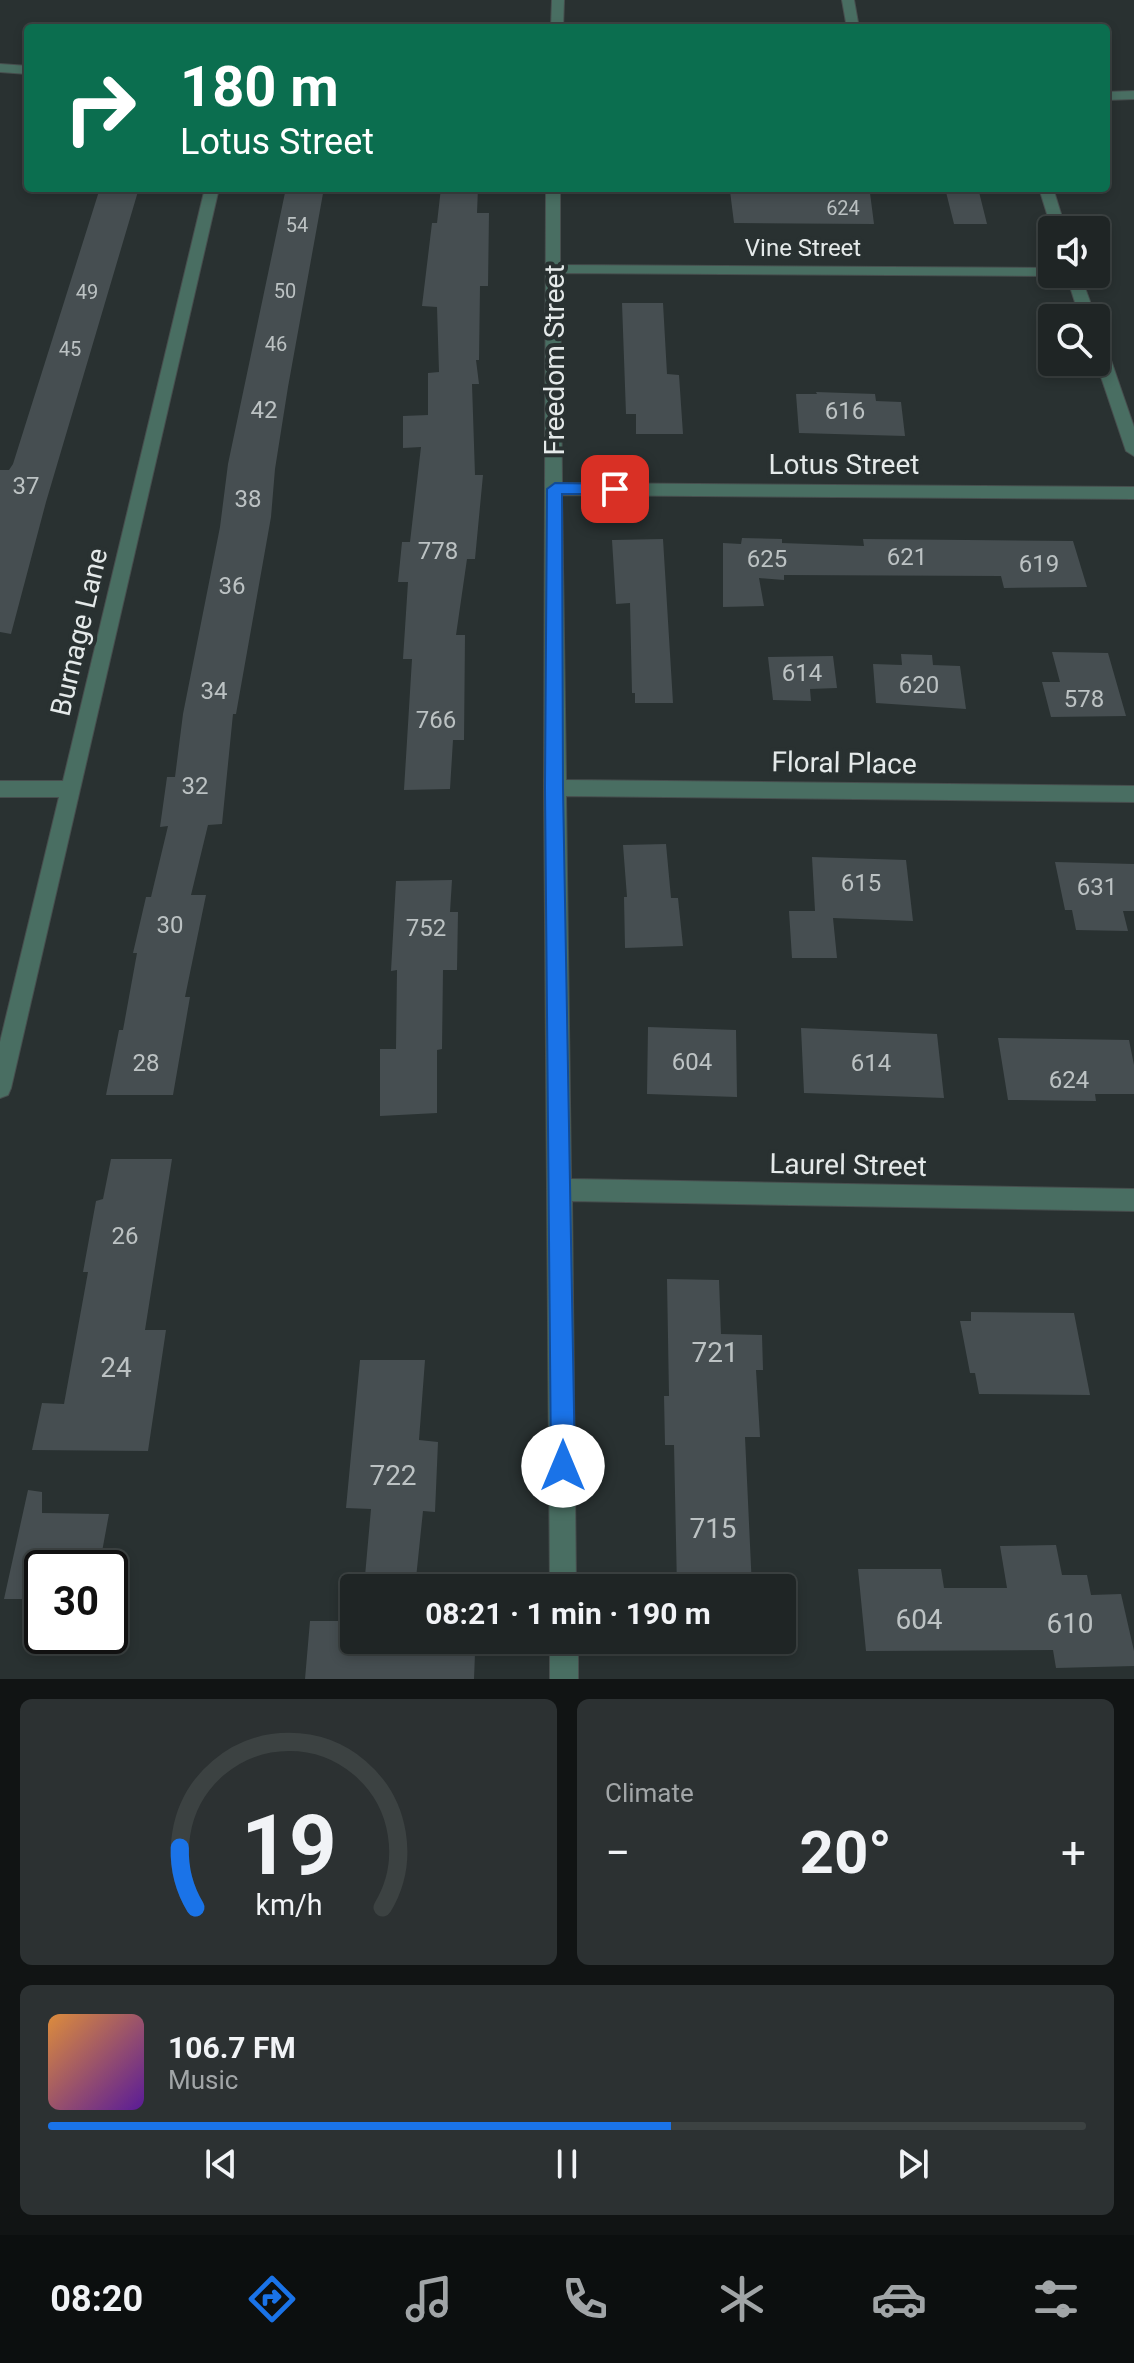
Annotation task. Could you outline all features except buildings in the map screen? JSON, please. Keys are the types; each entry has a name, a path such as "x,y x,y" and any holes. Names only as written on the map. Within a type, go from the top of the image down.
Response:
{"street":[{"path":"557,24 558,0"},
{"path":"848,0 852,24"},
{"path":"0,68 24,70"},
{"path":"1110,96 1134,95"},
{"name":"Burnage Lane","path":"0,1088 211,192"},
{"name":"Freedom Street","path":"553,192 554,788 562,1190 563,1574"},
{"path":"1047,192 1055,216"},
{"name":"Vine Street","path":"553,269 1038,272"},
{"path":"1108,376 1134,451"},
{"name":"Lotus Street","path":"555,489 1134,493"},
{"name":"Floral Place","path":"554,788 1134,794"},
{"path":"0,789 71,789"},
{"name":"Laurel Street","path":"562,1190 1134,1200"},
{"path":"564,1654 564,1679"}],"route":[{"path":"563,1466 562,1190 554,788 555,489 615,489"}]}
